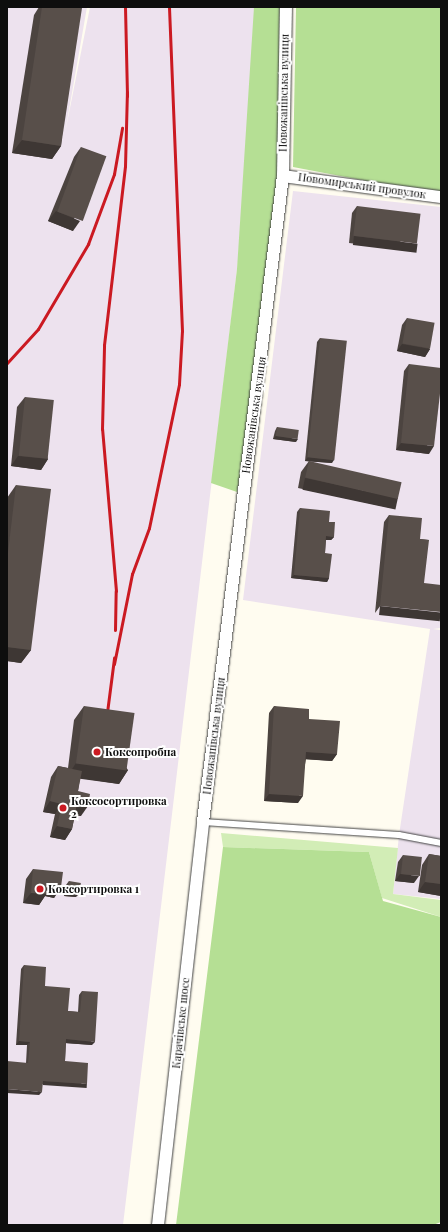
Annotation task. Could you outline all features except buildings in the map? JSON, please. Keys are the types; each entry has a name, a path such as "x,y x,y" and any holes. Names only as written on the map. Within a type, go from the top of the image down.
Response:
{"street":[{"name":"Новожанівська вулиця","path":"204,822 283,176 286,7"},
{"name":"Новомирський провулок","path":"283,176 441,197"},
{"name":"Карачівське шосе","path":"158,1225 204,822"}],"lane":[{"path":"204,822 398,835 441,843"}],"shaded area":[{"path":"7,7 87,7 65,133 90,7 255,7 238,261 123,1225 7,1225"},
{"path":"293,191 441,207 441,628 433,629 441,630 441,899 393,894 399,835 430,629 243,600"}],"green space":[{"path":"254,7 287,7 283,176 258,388 237,492 211,483 237,269"},
{"path":"296,7 441,7 441,195 293,167"},
{"path":"221,833 398,848 393,894 441,900 441,917 382,898 369,852 223,847"},
{"path":"223,847 369,852 383,901 441,917 441,1222 433,1225 176,1225"}],"railway":[{"path":"125,7 127,96"},
{"path":"114,664 132,574 149,528 179,384 182,331 169,7"},
{"path":"115,630 116,591 102,429 104,345 125,166 127,92"},
{"path":"7,363 38,329 88,244 114,174 122,128"},
{"path":"106,720 114,658"}],"place":[{"name":"Коксопробна","path":"97,752"},
{"name":"Коксосортировка 2","path":"63,808"},
{"name":"Коксортировка 1","path":"40,889"}]}
